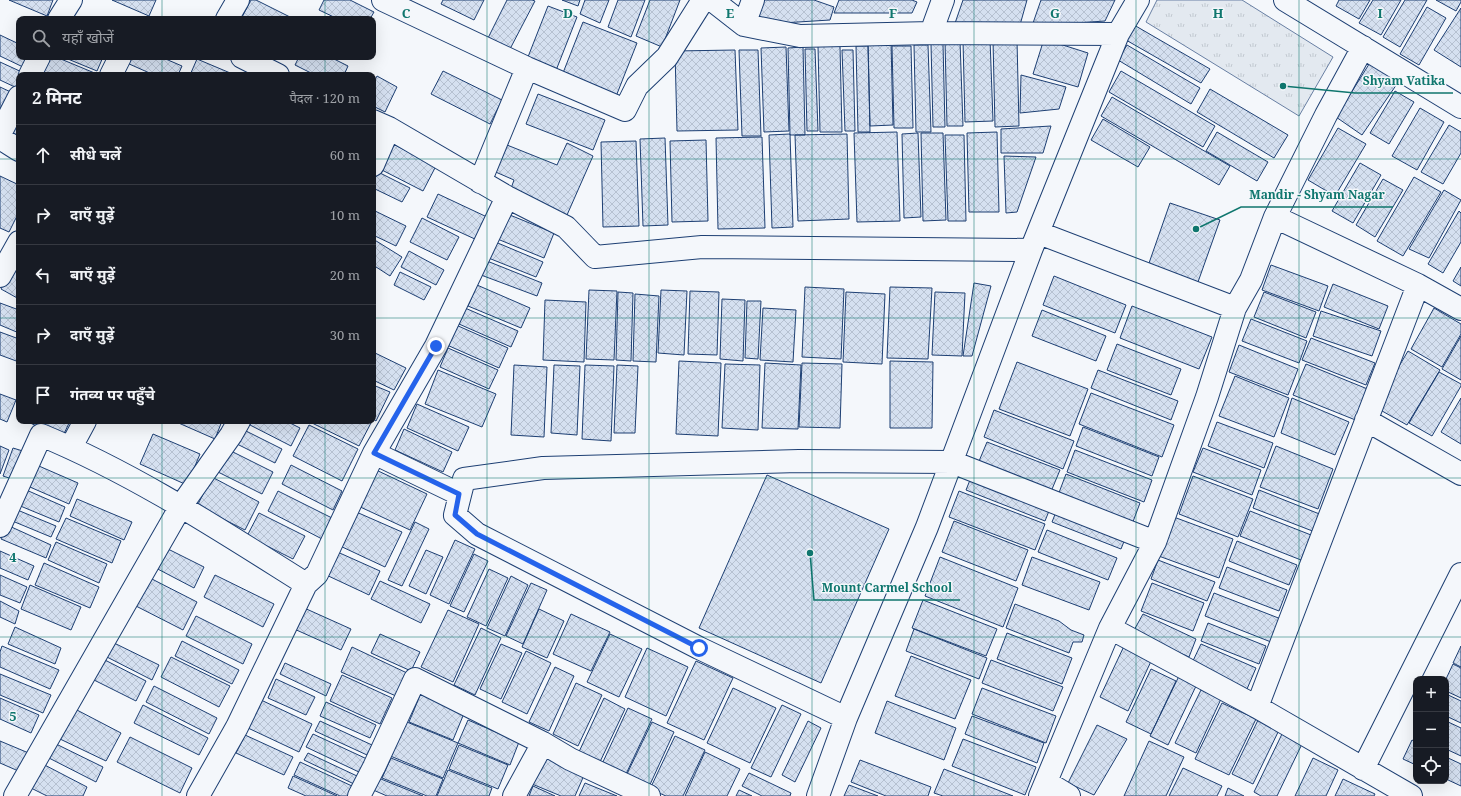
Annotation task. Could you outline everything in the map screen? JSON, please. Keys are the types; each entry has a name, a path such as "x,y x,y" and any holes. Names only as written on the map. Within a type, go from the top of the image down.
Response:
{"street":[{"path":"62,16 71,0"},
{"path":"229,16 238,0"},
{"path":"383,0 527,68 625,110 637,86 667,57 703,0"},
{"path":"712,0 744,25 800,36 931,33 1118,34"},
{"path":"744,25 753,0"},
{"path":"931,33 942,0"},
{"path":"818,796 846,718 927,527 1035,242 1118,34 1138,0"},
{"path":"1285,0 1461,107"},
{"path":"1069,796 1043,789 1110,628 1155,542 1207,398 1235,308 1251,280 1275,217 1326,115 1363,47"},
{"path":"32,72 38,60"},
{"path":"112,72 118,60"},
{"path":"247,60 268,72"},
{"path":"480,182 527,68"},
{"path":"0,134 16,103"},
{"path":"376,150 381,125 507,197 566,227 595,257 702,247 1035,242 1235,308"},
{"path":"0,138 16,148"},
{"path":"198,796 237,727 306,584 317,574 374,453 436,346 507,197"},
{"path":"1275,217 1418,284 1461,309"},
{"path":"0,276 16,247"},
{"path":"1257,707 1418,284"},
{"path":"1366,420 1461,474"},
{"path":"71,448 83,424"},
{"path":"15,796 181,506 237,424"},
{"path":"0,526 41,435 71,448 157,492 306,584"},
{"path":"374,453 459,494"},
{"path":"846,718 699,648 477,534 455,515 459,494 464,479 543,468 799,462 952,462 1155,542"},
{"path":"1363,769 1461,574"},
{"path":"1110,628 1257,707 1411,796"},
{"path":"359,796 415,678 543,743 570,759 649,796"},
{"path":"514,796 543,743"}],"green space":[{"path":"1157,0 1242,0 1333,57 1299,116 1146,22"}],"building":[{"path":"9,0 53,0 47,16"},
{"path":"112,0 156,0 149,16"},
{"path":"251,0 256,0 288,16 243,16"},
{"path":"324,0 350,0 374,12 372,16 332,16 319,10"},
{"path":"443,0 484,0 474,20 441,4"},
{"path":"507,0 535,1 510,49 488,38"},
{"path":"562,0 580,0 578,6"},
{"path":"585,0 609,0 600,23 580,14"},
{"path":"618,0 645,0 631,37 608,27"},
{"path":"650,0 680,0 662,47 636,36"},
{"path":"760,0 814,0 834,7 830,20 766,24 753,21"},
{"path":"839,0 912,0 917,2 912,13 834,13"},
{"path":"963,0 1027,0 1020,25 953,29"},
{"path":"1041,0 1115,0 1105,21 1032,26"},
{"path":"1339,0 1370,0 1359,19 1336,6"},
{"path":"1373,0 1401,0 1381,35 1359,23"},
{"path":"1405,0 1427,0 1400,47 1383,37"},
{"path":"1436,0 1461,0 1461,2 1456,11"},
{"path":"548,6 577,17 555,73 526,62"},
{"path":"1427,7 1446,18 1419,65 1400,54"},
{"path":"1461,8 1461,67 1434,50"},
{"path":"583,22 637,43 615,99 561,78"},
{"path":"1134,25 1210,69 1201,83 1126,40"},
{"path":"0,35 16,43 16,60 26,60 23,67 0,56"},
{"path":"990,39 993,121 965,122 963,40"},
{"path":"1044,39 1088,53 1078,87 1033,74"},
{"path":"993,40 1017,40 1019,126 995,127"},
{"path":"945,41 960,41 963,126 947,126"},
{"path":"868,42 891,42 893,125 870,126"},
{"path":"931,44 943,44 945,127 933,127"},
{"path":"914,45 928,45 931,132 916,132"},
{"path":"1127,45 1200,88 1191,104 1118,60"},
{"path":"818,46 840,46 842,132 820,132"},
{"path":"856,46 868,46 870,132 858,132"},
{"path":"892,46 911,46 913,128 894,128"},
{"path":"786,47 789,131 764,132 761,48"},
{"path":"803,47 805,135 790,135 788,48"},
{"path":"805,49 815,49 818,131 807,131"},
{"path":"735,50 738,130 677,131 675,51"},
{"path":"739,50 758,50 761,136 742,136"},
{"path":"842,50 853,50 855,131 845,131"},
{"path":"46,60 63,60 92,72 41,72"},
{"path":"70,60 102,60 97,71"},
{"path":"128,60 168,60 182,66 179,72 147,72 127,63"},
{"path":"197,60 199,60 228,72 191,72"},
{"path":"298,60 336,60 348,66 345,72 309,72 295,65"},
{"path":"1371,61 1399,81 1362,135 1336,117"},
{"path":"0,62 22,72 16,72 16,88 0,80"},
{"path":"443,71 502,100 490,124 431,94"},
{"path":"1121,71 1215,126 1203,147 1109,92"},
{"path":"1021,75 1066,87 1059,109 1020,113"},
{"path":"377,76 397,87 385,112 376,108"},
{"path":"0,87 13,93 0,116"},
{"path":"1210,89 1288,135 1274,158 1197,112"},
{"path":"1395,91 1414,102 1389,144 1370,133"},
{"path":"538,94 605,120 593,150 526,124"},
{"path":"1112,97 1230,166 1219,185 1101,116"},
{"path":"1420,108 1444,122 1417,170 1392,156"},
{"path":"1103,119 1150,147 1138,167 1091,140"},
{"path":"16,124 16,142 7,137"},
{"path":"1449,125 1461,132 1461,153 1443,184 1421,172"},
{"path":"1051,126 1043,153 1001,153 1001,129"},
{"path":"1338,128 1366,144 1335,196 1308,180"},
{"path":"897,132 900,221 857,222 854,133"},
{"path":"997,132 999,212 969,212 967,133"},
{"path":"1217,132 1268,162 1257,181 1206,151"},
{"path":"918,133 921,217 904,218 902,134"},
{"path":"921,133 943,133 946,220 923,221"},
{"path":"790,134 793,227 772,228 769,135"},
{"path":"847,134 849,219 798,221 795,135"},
{"path":"945,135 964,135 966,221 948,221"},
{"path":"762,137 765,228 718,229 716,138"},
{"path":"665,138 668,225 643,226 640,139"},
{"path":"706,140 708,221 672,222 670,141"},
{"path":"636,141 639,226 603,227 601,142"},
{"path":"502,143 557,165 567,143 593,156 567,215 509,194 514,180 491,170"},
{"path":"393,144 436,166 423,191 380,169"},
{"path":"1004,156 1036,157 1017,212 1006,213"},
{"path":"1360,163 1381,175 1353,223 1332,211"},
{"path":"378,172 410,188 402,202 376,189 376,176"},
{"path":"0,176 16,184 16,218 9,232 0,228"},
{"path":"1414,177 1441,192 1403,256 1377,241"},
{"path":"1383,179 1403,190 1375,237 1356,225"},
{"path":"1444,190 1461,200 1429,258 1409,249"},
{"path":"438,194 487,217 477,240 427,217"},
{"path":"1170,203 1220,220 1198,282 1148,266"},
{"path":"376,211 406,226 396,246 376,236"},
{"path":"1459,211 1461,213 1461,242 1443,273 1428,264"},
{"path":"505,213 554,233 544,258 495,238"},
{"path":"422,218 459,237 447,260 410,242"},
{"path":"376,241 402,257 390,276 376,267"},
{"path":"493,241 543,262 536,277 486,257"},
{"path":"409,251 444,270 436,285 401,267"},
{"path":"487,261 542,283 537,296 481,275"},
{"path":"15,263 16,297 1,289"},
{"path":"1271,265 1328,286 1319,311 1262,290"},
{"path":"1461,267 1461,286 1453,281"},
{"path":"400,272 431,287 424,300 394,285"},
{"path":"1054,276 1126,305 1115,333 1043,305"},
{"path":"974,283 991,286 972,356 963,356"},
{"path":"1333,284 1388,306 1379,329 1324,307"},
{"path":"477,285 530,308 521,328 468,306"},
{"path":"805,287 844,289 841,359 802,357"},
{"path":"890,287 932,288 928,359 887,358"},
{"path":"589,290 617,291 614,360 586,359"},
{"path":"661,290 687,291 684,355 658,353"},
{"path":"690,291 719,292 717,355 688,354"},
{"path":"618,292 633,293 631,361 616,360"},
{"path":"846,292 885,294 882,364 843,362"},
{"path":"935,292 965,293 962,356 932,355"},
{"path":"1264,292 1316,312 1306,338 1254,317"},
{"path":"635,294 659,296 656,362 633,361"},
{"path":"722,299 745,300 743,361 720,359"},
{"path":"545,300 586,302 584,362 543,360"},
{"path":"747,301 761,301 758,359 745,358"},
{"path":"0,303 16,309 16,332 0,325"},
{"path":"1132,306 1212,337 1199,369 1120,338"},
{"path":"465,308 518,331 511,347 459,324"},
{"path":"763,308 796,310 793,362 760,360"},
{"path":"1434,308 1461,324 1461,334 1442,367 1411,349"},
{"path":"1042,310 1106,336 1096,361 1032,336"},
{"path":"1321,311 1381,331 1372,356 1313,336"},
{"path":"1251,319 1307,341 1299,363 1242,341"},
{"path":"456,325 508,348 499,368 447,345"},
{"path":"0,332 16,338 16,361 0,355"},
{"path":"1461,336 1461,380 1442,369"},
{"path":"1311,338 1375,363 1366,385 1302,360"},
{"path":"1117,344 1181,369 1171,395 1107,370"},
{"path":"1239,345 1298,369 1288,395 1229,372"},
{"path":"448,348 498,370 489,389 440,367"},
{"path":"1408,351 1440,370 1407,425 1375,407"},
{"path":"376,353 406,368 394,390 376,381"},
{"path":"679,361 721,363 718,436 676,434"},
{"path":"890,361 933,362 932,428 890,428"},
{"path":"1017,362 1088,389 1070,436 999,409"},
{"path":"765,363 801,365 798,429 762,428"},
{"path":"802,363 842,364 840,428 799,427"},
{"path":"725,364 760,365 758,430 722,428"},
{"path":"1306,364 1370,390 1358,421 1293,395"},
{"path":"514,365 547,367 544,437 511,435"},
{"path":"554,365 580,366 577,435 551,433"},
{"path":"585,365 614,366 611,441 582,439"},
{"path":"617,365 638,366 635,433 614,433"},
{"path":"438,370 496,394 482,427 425,404"},
{"path":"1098,370 1178,401 1171,420 1091,388"},
{"path":"1439,372 1461,384 1461,386 1432,436 1409,423"},
{"path":"1235,376 1289,398 1274,437 1219,416"},
{"path":"376,386 390,392 376,421"},
{"path":"1091,393 1174,425 1162,457 1079,424"},
{"path":"0,394 16,400 7,422 0,419"},
{"path":"1292,398 1349,422 1335,455 1281,433"},
{"path":"1461,398 1461,444 1441,432"},
{"path":"417,404 469,427 458,451 407,428"},
{"path":"994,410 1074,441 1063,469 984,437"},
{"path":"1217,422 1273,443 1264,468 1208,446"},
{"path":"32,424 69,424 62,438"},
{"path":"181,424 221,424 215,439"},
{"path":"292,424 300,428 291,446 250,425"},
{"path":"314,424 370,424 359,446"},
{"path":"309,425 358,449 342,481 293,456"},
{"path":"1083,427 1159,457 1152,476 1076,446"},
{"path":"240,428 282,449 275,463 233,442"},
{"path":"404,429 452,452 443,472 395,450"},
{"path":"153,434 200,454 187,485 140,464"},
{"path":"987,442 1060,470 1050,494 977,466"},
{"path":"0,446 9,450 0,474"},
{"path":"1276,446 1333,469 1318,509 1260,487"},
{"path":"13,448 26,452 15,480 3,476"},
{"path":"225,448 273,472 262,494 214,470"},
{"path":"1203,448 1261,470 1252,495 1193,472"},
{"path":"1075,450 1152,480 1144,502 1067,472"},
{"path":"32,463 78,483 69,504 23,484"},
{"path":"291,465 342,491 333,510 282,484"},
{"path":"374,469 427,494 410,530 356,505"},
{"path":"1066,474 1140,503 1131,527 1057,498"},
{"path":"767,475 889,529 821,683 699,628"},
{"path":"972,475 1051,506 1045,521 966,490"},
{"path":"1193,476 1253,499 1238,537 1179,514"},
{"path":"212,477 259,502 245,530 197,506"},
{"path":"24,489 65,507 59,522 18,505"},
{"path":"1259,490 1322,515 1315,532 1253,508"},
{"path":"278,491 334,519 324,540 268,511"},
{"path":"959,491 1045,524 1035,550 949,517"},
{"path":"77,499 132,522 124,540 70,516"},
{"path":"1058,507 1127,534 1121,549 1052,522"},
{"path":"15,509 56,526 51,537 10,520"},
{"path":"354,511 402,532 385,567 338,545"},
{"path":"1250,511 1311,535 1301,560 1240,536"},
{"path":"259,513 305,536 293,559 247,536"},
{"path":"1171,516 1233,539 1219,578 1156,555"},
{"path":"66,518 121,541 112,563 56,539"},
{"path":"954,521 1028,550 1016,581 942,552"},
{"path":"415,522 429,529 402,586 388,580"},
{"path":"7,525 51,545 46,558 1,539"},
{"path":"1047,530 1117,558 1108,580 1038,552"},
{"path":"455,540 475,549 449,604 430,595"},
{"path":"1237,541 1297,565 1289,585 1229,561"},
{"path":"56,542 107,564 99,583 48,560"},
{"path":"162,546 204,567 194,588 152,566"},
{"path":"333,550 380,571 369,595 322,573"},
{"path":"426,550 443,557 426,594 409,586"},
{"path":"0,551 34,566 28,580 0,568"},
{"path":"474,554 488,561 464,612 450,606"},
{"path":"940,557 1018,588 1003,627 925,596"},
{"path":"1032,557 1100,582 1089,610 1022,585"},
{"path":"1158,560 1215,582 1207,601 1151,579"},
{"path":"44,563 99,587 90,608 35,585"},
{"path":"1227,567 1287,590 1279,611 1219,588"},
{"path":"489,569 508,578 486,626 467,617"},
{"path":"0,575 27,587 20,603 0,595"},
{"path":"215,575 274,604 263,627 204,597"},
{"path":"511,576 528,585 505,636 487,628"},
{"path":"148,577 197,602 183,630 134,605"},
{"path":"380,581 430,604 421,623 371,599"},
{"path":"531,583 547,590 523,644 506,636"},
{"path":"1152,583 1204,603 1193,631 1141,611"},
{"path":"30,585 81,607 71,630 21,609"},
{"path":"1214,593 1281,619 1271,642 1205,616"},
{"path":"923,600 997,629 986,656 912,628"},
{"path":"0,601 19,611 15,624 0,617"},
{"path":"1015,604 1059,621 1071,630 1084,635 1082,642 1073,642 1069,653 1006,628"},
{"path":"302,607 351,629 341,650 292,628"},
{"path":"539,609 564,621 547,658 522,647"},
{"path":"448,610 479,624 453,682 421,667"},
{"path":"571,614 610,632 591,671 553,654"},
{"path":"1143,614 1196,639 1189,657 1133,632"},
{"path":"196,616 252,644 243,664 186,636"},
{"path":"1208,623 1266,646 1259,664 1201,641"},
{"path":"15,627 61,648 55,664 8,644"},
{"path":"481,628 501,638 475,695 454,685"},
{"path":"914,629 987,658 979,679 906,651"},
{"path":"1007,633 1072,658 1062,684 997,659"},
{"path":"380,634 420,652 411,671 371,653"},
{"path":"610,634 642,649 619,697 587,682"},
{"path":"182,641 239,670 232,684 175,656"},
{"path":"112,642 159,665 152,680 105,656"},
{"path":"501,644 522,653 501,699 480,689"},
{"path":"1125,644 1153,657 1128,711 1100,697"},
{"path":"1201,644 1256,668 1247,689 1191,665"},
{"path":"2,646 59,670 50,689 0,667 0,652"},
{"path":"1461,646 1461,667 1453,663"},
{"path":"352,647 407,673 396,696 341,672"},
{"path":"647,648 688,667 666,716 625,697"},
{"path":"526,651 551,663 527,714 502,702"},
{"path":"911,656 971,680 955,719 895,696"},
{"path":"171,657 230,686 219,707 161,677"},
{"path":"101,658 146,681 136,701 90,678"},
{"path":"991,660 1063,687 1053,711 982,683"},
{"path":"696,661 733,678 704,740 667,723"},
{"path":"285,663 331,684 326,696 280,674"},
{"path":"1453,664 1461,668 1461,698 1449,692 1449,676 1447,676"},
{"path":"555,667 574,676 549,731 529,722"},
{"path":"1151,669 1176,681 1151,734 1126,722"},
{"path":"0,674 51,695 43,713 0,695"},
{"path":"342,675 392,698 380,724 330,701"},
{"path":"1179,676 1197,684 1168,745 1150,736"},
{"path":"276,679 315,697 306,715 268,698"},
{"path":"576,683 602,695 578,746 553,734"},
{"path":"154,686 217,718 209,734 146,702"},
{"path":"733,688 776,708 750,763 707,743"},
{"path":"982,688 1056,716 1046,743 972,714"},
{"path":"1201,690 1221,699 1196,753 1175,743"},
{"path":"421,693 465,711 453,740 409,722"},
{"path":"1449,695 1461,701 1461,723 1449,717"},
{"path":"0,698 39,715 31,733 0,719"},
{"path":"604,698 625,709 599,764 578,754"},
{"path":"261,700 312,724 299,752 248,728"},
{"path":"887,701 956,728 944,760 875,733"},
{"path":"326,702 376,725 370,738 320,716"},
{"path":"1222,703 1256,719 1229,775 1195,759"},
{"path":"143,705 208,738 199,755 134,723"},
{"path":"782,705 801,714 771,777 751,768"},
{"path":"628,708 652,719 626,774 602,764"},
{"path":"75,709 121,733 106,761 60,739"},
{"path":"972,716 1044,743 1037,763 965,734"},
{"path":"1259,718 1280,728 1253,784 1232,774"},
{"path":"402,720 458,743 443,778 388,755"},
{"path":"468,720 519,742 510,765 458,743"},
{"path":"320,721 372,745 367,755 315,731"},
{"path":"808,721 821,728 795,782 782,775"},
{"path":"652,722 674,732 648,789 625,778"},
{"path":"1449,722 1461,728 1461,756 1449,750"},
{"path":"1097,725 1127,739 1094,795 1068,783"},
{"path":"313,734 367,759 361,773 306,747"},
{"path":"1282,734 1302,744 1277,796 1261,796 1254,792"},
{"path":"245,735 293,757 284,775 236,753"},
{"path":"675,736 705,750 683,796 666,796 650,789"},
{"path":"130,737 192,768 180,793 117,762"},
{"path":"963,739 1036,767 1025,795 952,766"},
{"path":"1412,740 1413,740 1413,764 1403,759"},
{"path":"0,741 31,754 23,773 0,763"},
{"path":"1149,741 1184,757 1166,796 1124,796"},
{"path":"54,743 103,767 96,782 47,757"},
{"path":"459,745 508,765 498,789 449,769"},
{"path":"705,752 740,769 727,796 685,796"},
{"path":"308,753 357,776 354,784 304,760"},
{"path":"544,756 585,773 575,796 561,796 532,784"},
{"path":"391,758 443,779 436,796 427,796 382,778"},
{"path":"1313,758 1338,770 1326,796 1295,796"},
{"path":"1449,758 1461,764 1461,786 1449,780"},
{"path":"860,760 931,787 928,796 886,796 851,782"},
{"path":"37,761 87,787 83,796 47,796 25,785"},
{"path":"300,762 352,786 348,796 340,796 294,775"},
{"path":"1183,768 1222,786 1217,796 1169,796"},
{"path":"944,769 1013,796 943,796 934,793"},
{"path":"448,770 492,788 489,796 437,796"},
{"path":"749,773 791,793 790,796 762,796 742,786"},
{"path":"293,776 337,796 306,796 288,788"},
{"path":"376,777 423,796 387,796 371,789"},
{"path":"1343,779 1375,794 1374,796 1335,796"},
{"path":"585,783 617,796 579,796"},
{"path":"849,785 878,796 844,796"},
{"path":"533,786 555,796 529,796"},
{"path":"1228,788 1244,796 1225,796"},
{"path":"739,790 752,796 736,796"}],"place":[{"name":"Shyam Vatika","path":"1283,86"},
{"name":"Mandir - Shyam Nagar","path":"1196,229"},
{"name":"Mount Carmel School","path":"810,553"}],"route":[{"path":"436,346 374,453 459,494 455,515 477,534 699,648"}]}
